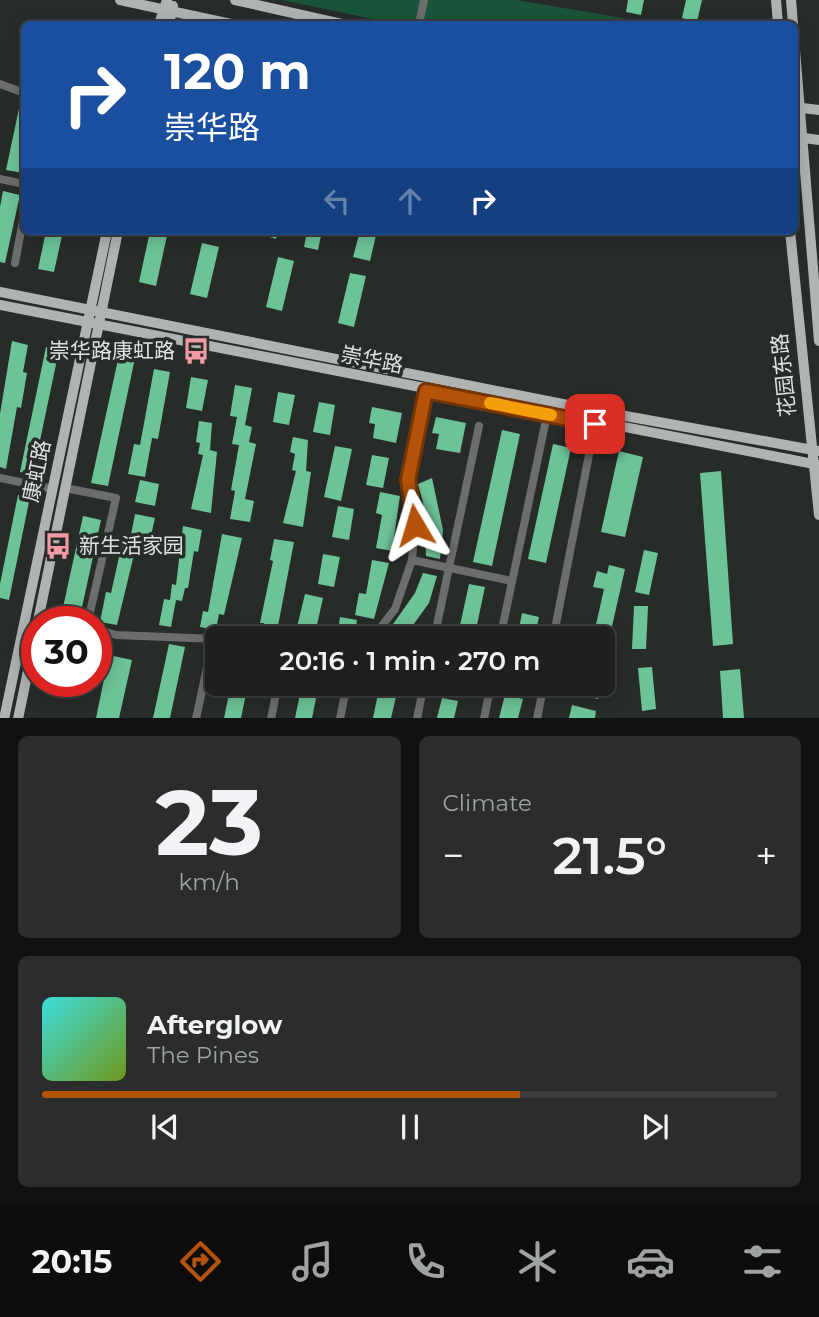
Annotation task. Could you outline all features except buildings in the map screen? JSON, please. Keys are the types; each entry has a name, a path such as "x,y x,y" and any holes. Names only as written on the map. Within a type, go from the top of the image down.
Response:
{"main road":[{"path":"120,0 169,5 221,21"},
{"path":"235,0 329,21"},
{"path":"776,0 778,21"},
{"path":"791,0 793,21"},
{"path":"161,21 169,5"},
{"path":"798,107 819,110"},
{"path":"798,137 819,140"},
{"name":"花园东路","path":"798,137 819,341"},
{"name":"康虹路","path":"96,312 106,235"},
{"name":"康虹路","path":"4,718 53,489 117,235"},
{"name":"花园东路","path":"790,235 815,452 819,515"},
{"name":"崇华路","path":"0,292 815,452"},
{"name":"崇华路","path":"0,305 816,466"},
{"name":"康虹路","path":"41,606 65,488 93,325"},
{"path":"18,718 23,697"}],"street":[{"path":"420,21 424,0"},
{"path":"0,87 21,92"},
{"path":"0,179 21,183"},
{"path":"15,262 21,231"},
{"path":"383,626 394,609 412,560 415,525 408,480 426,391"},
{"path":"556,626 598,411"},
{"path":"503,626 547,415"},
{"path":"437,626 478,426"},
{"path":"0,478 53,489"},
{"path":"65,488 116,498 91,606"},
{"path":"412,560 512,581"},
{"path":"112,634 205,639"},
{"path":"196,718 205,685"},
{"path":"271,718 276,696"},
{"path":"340,718 345,696"},
{"path":"417,718 422,696"},
{"path":"484,718 489,696"},
{"path":"537,718 542,696"}],"green space":[{"path":"282,0 516,0 640,21 382,21"}],"slow traffic":[{"path":"490,403 551,415"}],"place":[{"name":"崇华路康虹路","path":"196,351"},
{"name":"新生活家园","path":"58,546"}],"route":[{"path":"415,525 408,480 426,391 595,424"}]}
